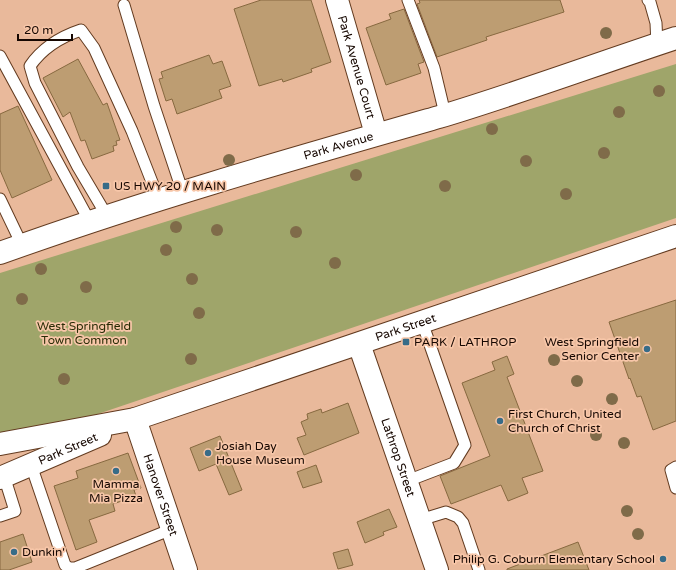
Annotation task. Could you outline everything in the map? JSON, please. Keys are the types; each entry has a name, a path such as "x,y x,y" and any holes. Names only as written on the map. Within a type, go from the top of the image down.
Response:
{"main road":[{"name":"Park Avenue Court","path":"337,0 376,134"},
{"name":"Park Avenue","path":"0,253 98,219 445,114 666,41"},
{"name":"Park Street","path":"2,477 135,419 676,236"},
{"name":"Lathrop Street","path":"359,344 437,570"},
{"name":"Park Street","path":"0,444 135,419"},
{"name":"Hanover Street","path":"135,419 186,570"}],"lane":[{"path":"408,0 434,68 445,114"},
{"path":"651,1 656,23 666,41"},
{"path":"124,5 154,106 183,193"},
{"path":"98,219 78,167 36,83 30,66 39,54 63,36 81,30 94,48 132,131 159,200"},
{"path":"0,56 98,219"},
{"path":"0,200 22,246"},
{"path":"407,480 454,463 465,445 422,322"},
{"path":"31,465 65,565 69,568 75,568 172,529"},
{"path":"676,467 671,470 676,488"},
{"path":"0,516 15,511 2,477"},
{"path":"420,520 446,512 458,517 463,524 479,570"}],"green space":[{"name":"West Springfield Town Common","path":"676,64 676,218 89,417 0,437 0,273"}],"building":[{"path":"261,0 311,0 331,62 311,69 312,72 283,82 282,79 259,86 234,9"},
{"path":"419,0 560,0 564,12 486,37 487,40 437,57 417,4 420,3"},
{"path":"404,9 424,62 418,64 421,73 386,85 366,28 391,19 389,14"},
{"path":"209,55 213,64 222,61 231,86 219,90 222,98 177,114 172,99 166,101 159,79 163,78 161,72"},
{"path":"78,59 103,105 107,103 120,140 116,141 117,145 113,146 114,151 92,159 85,140 81,141 70,112 63,117 43,78"},
{"path":"18,106 52,180 12,198 0,170 0,114"},
{"name":"West Springfield Senior Center","path":"676,300 676,421 653,430 641,396 637,397 630,378 629,379 609,322"},
{"name":"First Church, United Church of Christ","path":"507,356 514,374 507,377 543,471 522,478 528,493 508,501 501,485 451,504 440,476 490,456 462,383 495,370 492,362"},
{"path":"348,403 359,433 304,455 297,438 306,435 301,422 308,419 307,414 321,409 322,413"},
{"path":"220,436 242,490 229,495 216,464 199,471 190,448"},
{"path":"128,453 141,488 134,490 136,496 113,504 115,511 89,520 97,542 76,550 54,486 78,478 76,471"},
{"path":"316,465 322,482 303,488 297,472"},
{"path":"389,509 397,527 383,532 384,535 365,543 357,522"},
{"name":"Dunkin'","path":"23,534 32,562 9,570 0,570 0,542"},
{"path":"578,542 589,570 507,570 507,569"},
{"path":"348,549 353,565 338,569 333,553"}],"place":[{"name":"US HWY 20 / MAIN","path":"106,186"},
{"name":"PARK / LATHROP","path":"406,342"},
{"name":"West Springfield Senior Center","path":"647,349"},
{"name":"First Church, United Church of Christ","path":"500,421"},
{"name":"Josiah Day House Museum","path":"208,453"},
{"name":"Mamma Mia Pizza","path":"116,471"},
{"name":"Dunkin'","path":"14,552"},
{"name":"Philip G. Coburn Elementary School","path":"663,559"}]}
